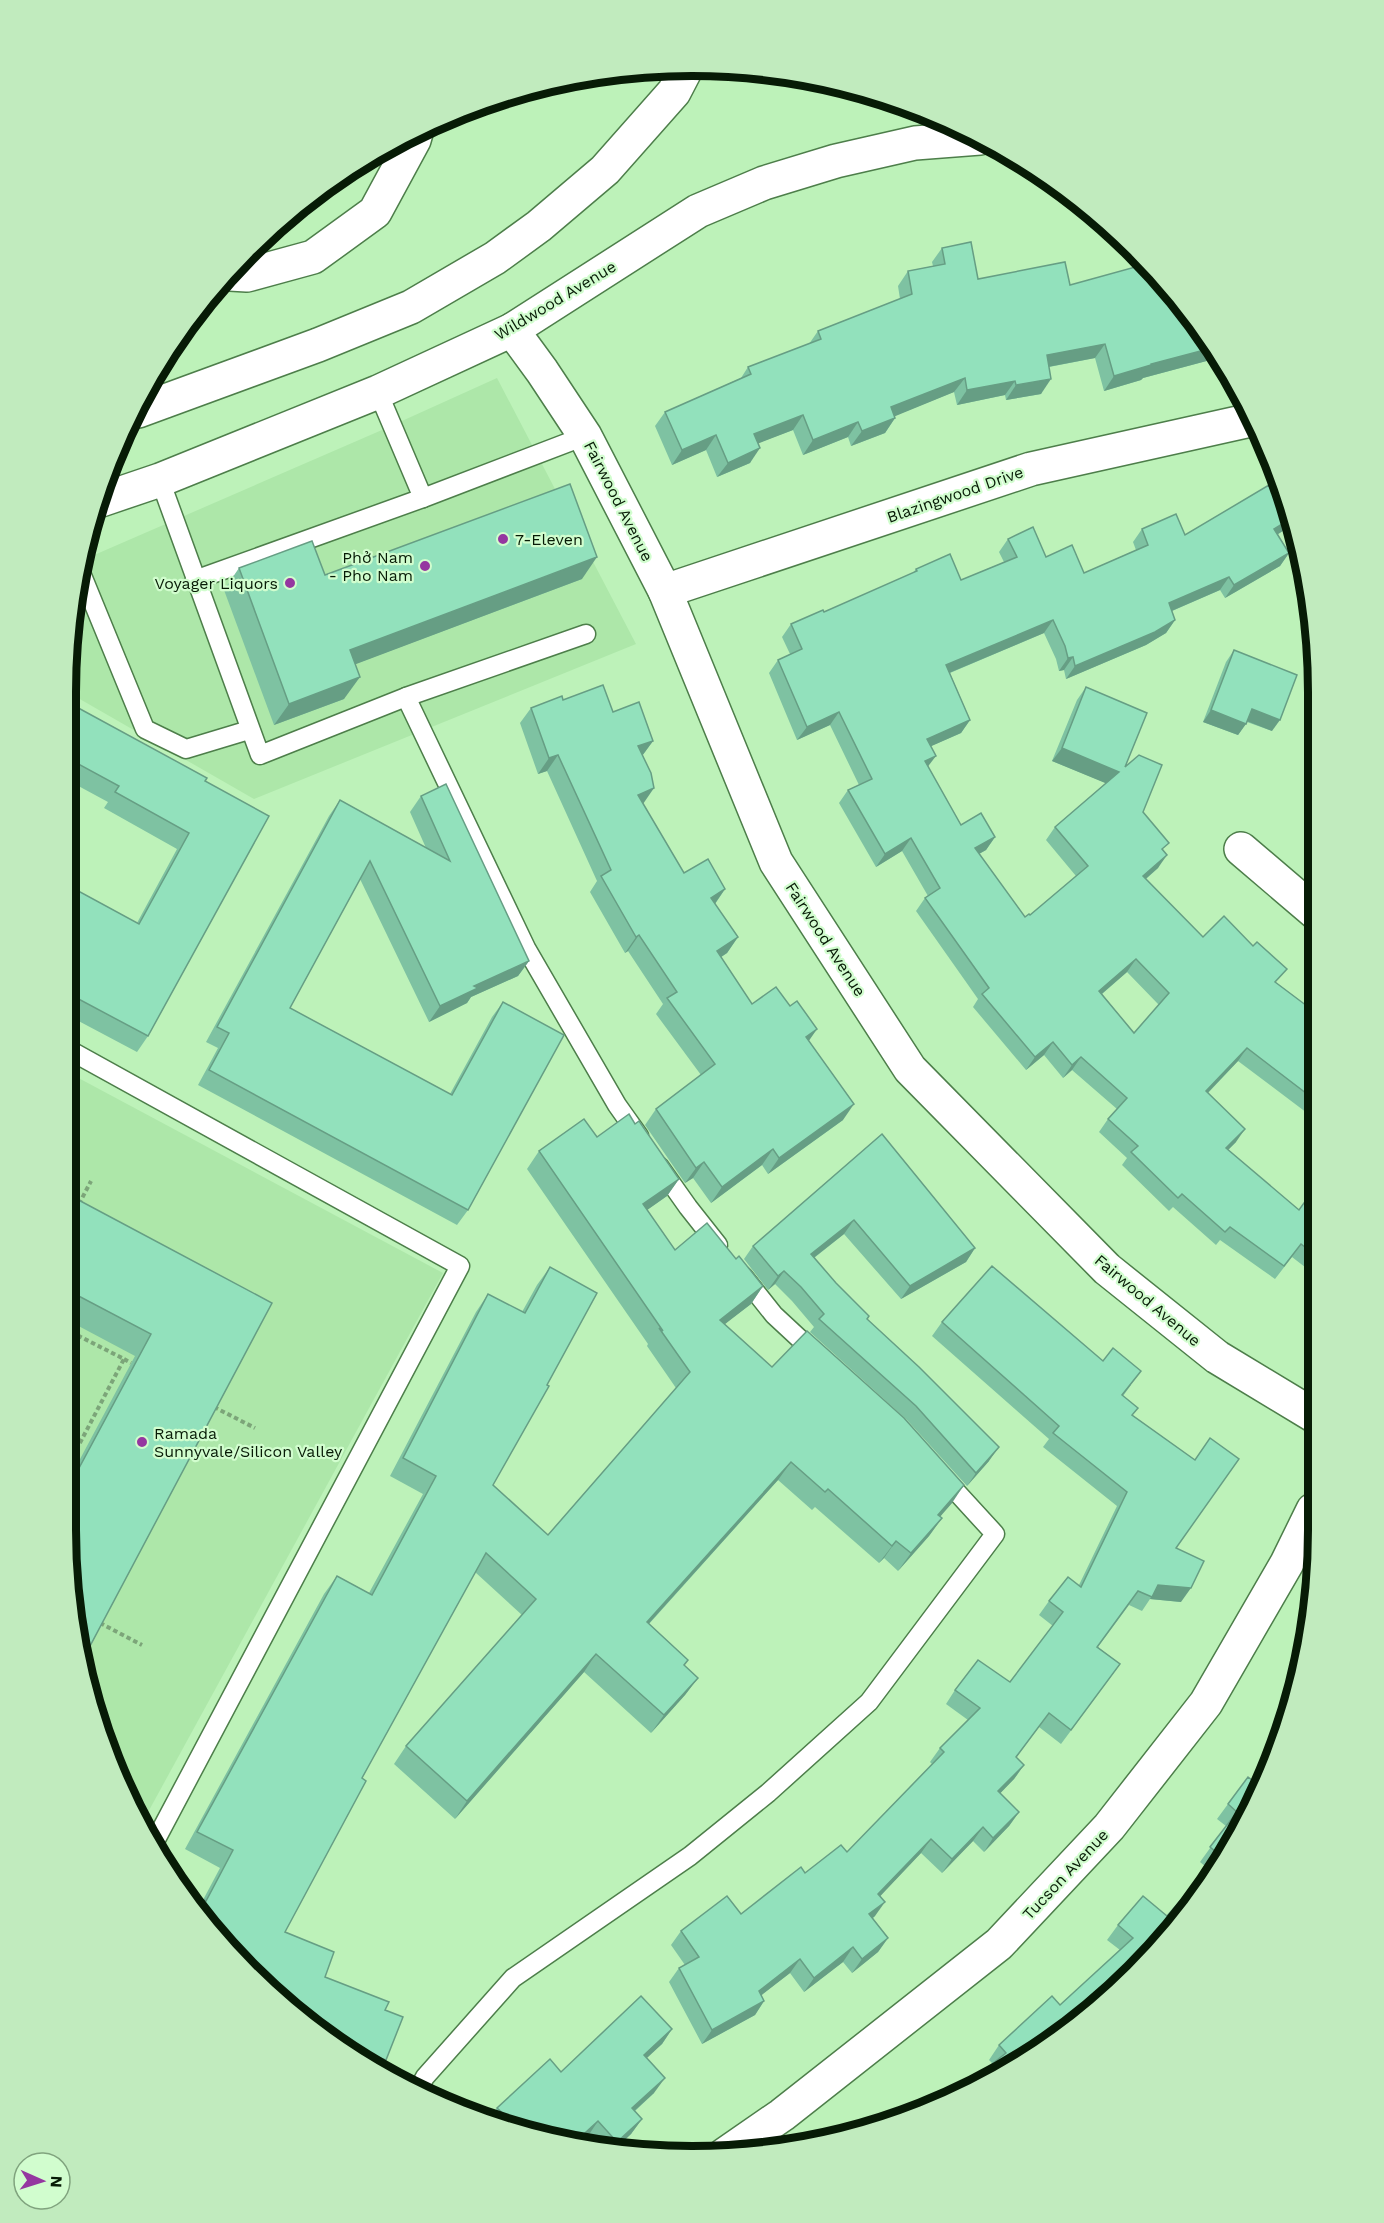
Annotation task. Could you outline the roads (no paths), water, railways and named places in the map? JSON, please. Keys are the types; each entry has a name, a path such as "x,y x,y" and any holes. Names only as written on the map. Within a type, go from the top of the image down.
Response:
{"main road":[{"path":"146,408 318,345 411,307 495,258 539,226 605,170 674,92 682,76"},
{"name":"Wildwood Avenue","path":"108,498 160,480 378,392 512,330 698,211 764,183 836,161 915,143 963,139"},
{"path":"240,275 247,275 313,256 375,212 412,144"},
{"name":"Fairwood Avenue","path":"512,330 585,435 665,591 776,862 910,1069 1107,1269 1216,1357 1308,1411"},
{"name":"Blazingwood Drive","path":"665,591 1031,469 1245,421"},
{"path":"1241,849 1308,906"},
{"name":"Tucson Avenue","path":"740,2144 782,2115 999,1944 1109,1827 1206,1702 1287,1563 1308,1520"}],"lane":[{"path":"378,392 423,498"},
{"path":"195,580 423,498 585,435"},
{"path":"160,480 260,756 406,697 586,634"},
{"path":"86,585 145,729 186,749 249,730"},
{"path":"406,697 526,948 617,1105 688,1207 774,1315 832,1368"},
{"path":"76,1054 460,1266 158,1836"},
{"path":"421,2084 513,1978 690,1856 768,1793 869,1702 995,1534 931,1464"}],"place":[{"name":"7-Eleven","path":"503,539"},
{"name":"Phở Nam - Pho Nam","path":"425,566"},
{"name":"Voyager Liquors","path":"290,583"},
{"name":"Ramada Sunnyvale/Silicon Valley","path":"142,1442"}]}
